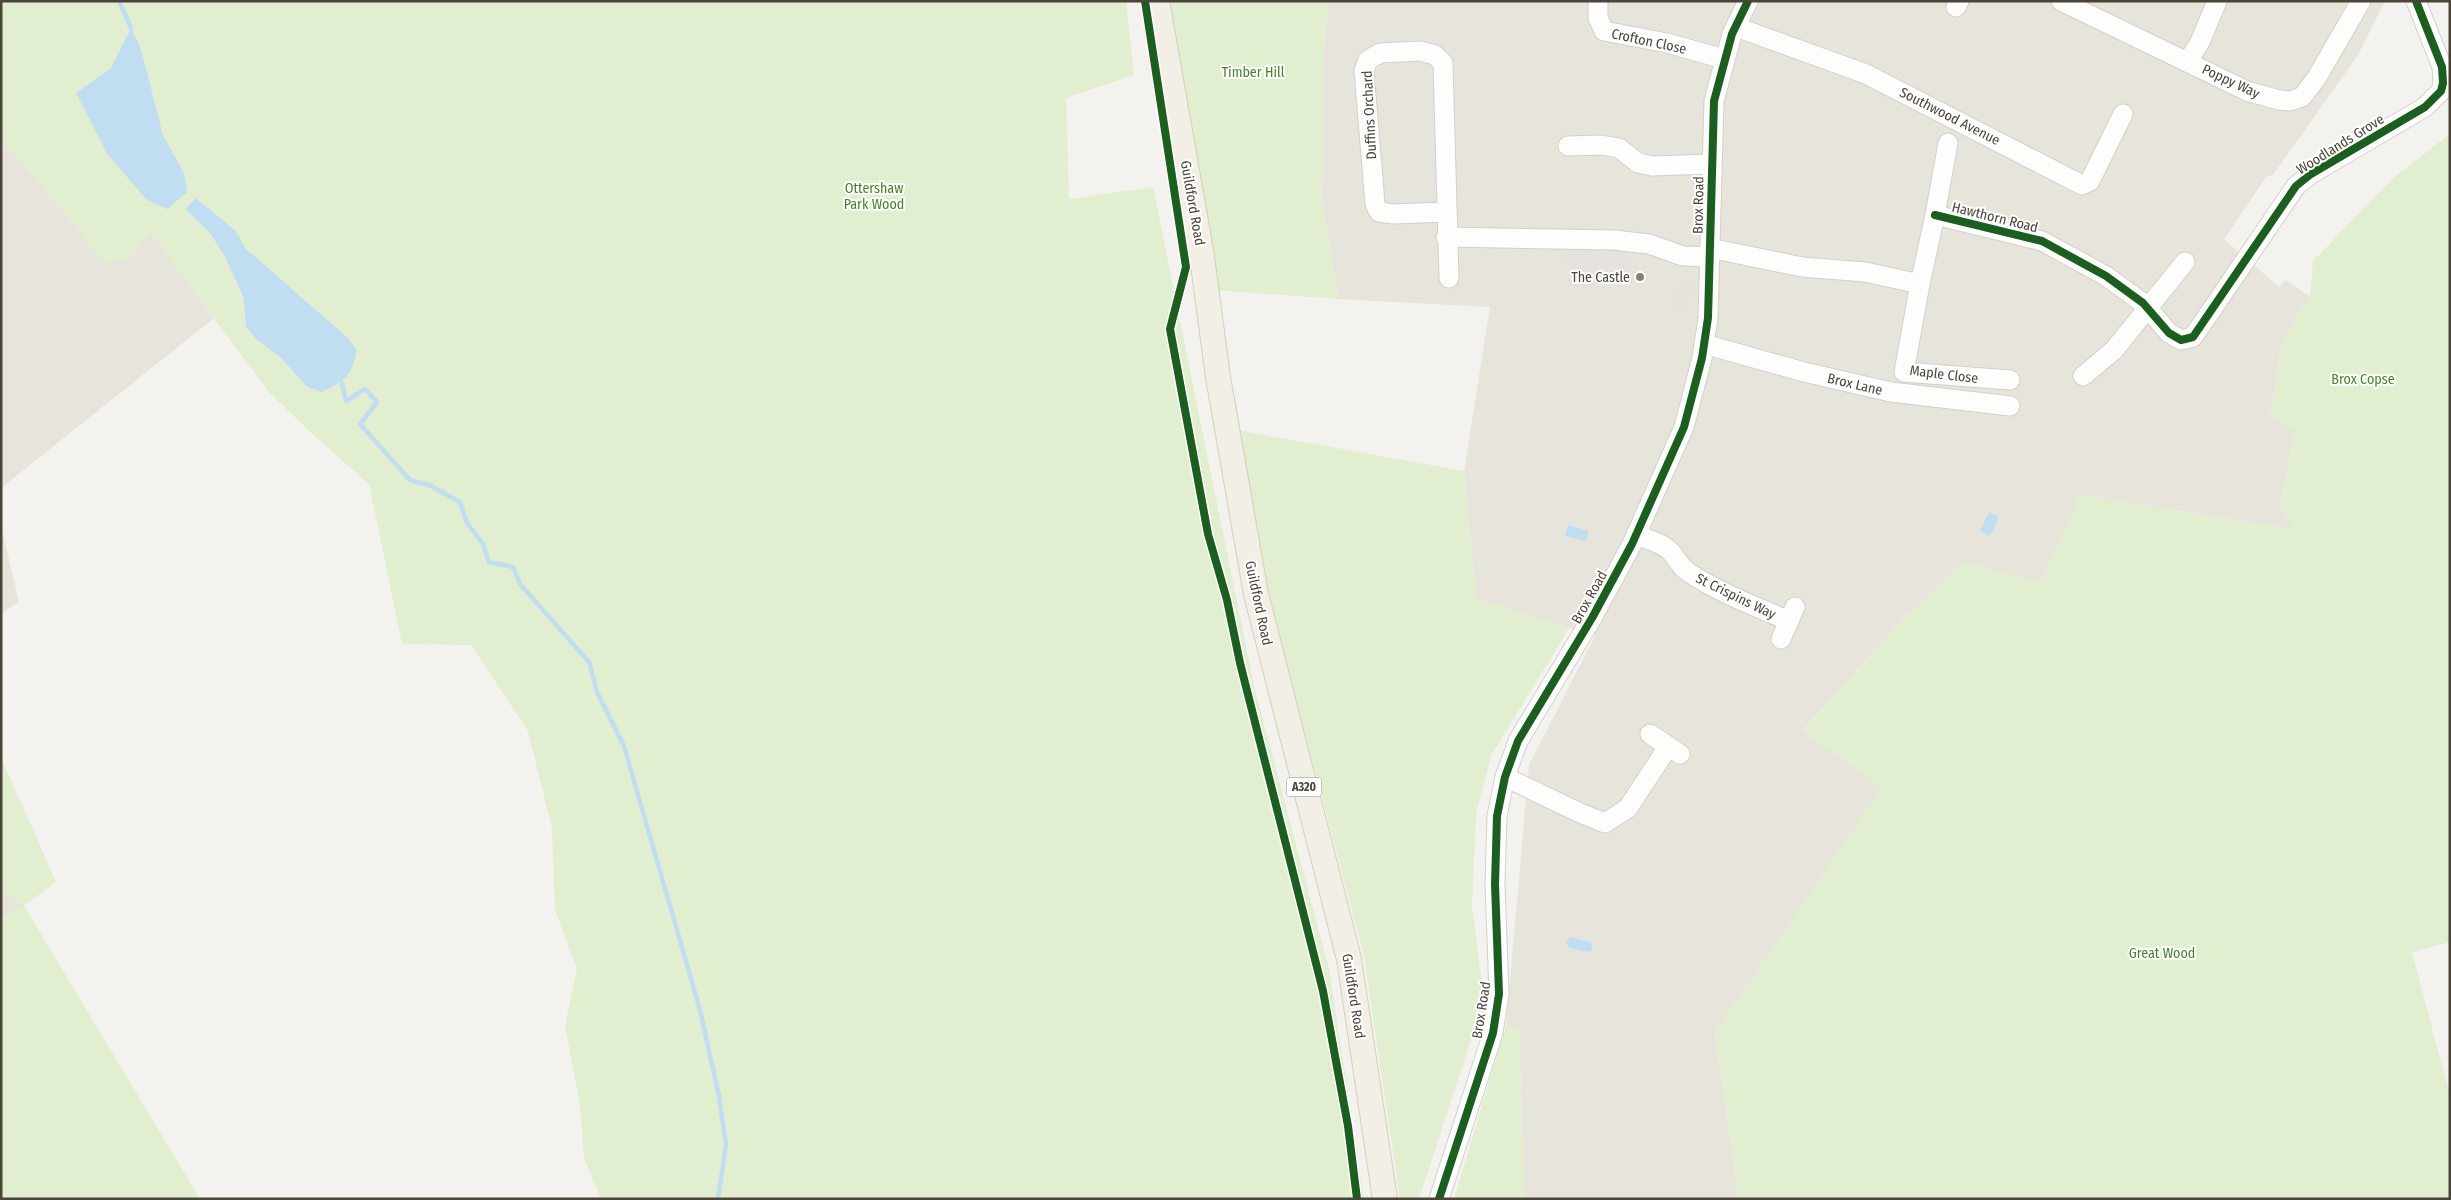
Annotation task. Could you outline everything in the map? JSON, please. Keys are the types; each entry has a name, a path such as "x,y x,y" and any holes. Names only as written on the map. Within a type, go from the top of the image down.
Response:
{"main road":[{"name":"Guildford Road","path":"1158,1 1201,250 1218,377 1256,594 1349,959 1385,1199"}],"street":[{"name":"Crofton Close","path":"1598,1 1598,18 1604,31 1667,43 1724,59"},
{"name":"Brox Road","path":"1439,1199 1493,1033 1498,1000 1495,884 1497,816 1506,777 1518,741 1592,618 1636,535 1684,427 1704,344 1708,318 1714,101 1724,59 1748,1"},
{"name":"Poppy Way","path":"2061,1 2112,27 2188,60 2247,91 2279,100 2302,97 2316,79 2361,1"},
{"path":"2188,60 2200,42 2217,1"},
{"name":"Woodlands Grove","path":"2148,309 2169,333 2181,340 2193,337 2296,186 2311,174 2436,99 2444,83 2442,67 2416,1"},
{"name":"Southwood Avenue","path":"1736,27 1866,74 2082,185 2090,181 2122,114"},
{"name":"Duffins Orchard","path":"1446,212 1394,214 1380,212 1375,204 1364,70 1368,60 1380,53 1420,51 1435,55 1443,63 1446,212 1446,237 1449,278"},
{"name":"Hawthorn Road","path":"1920,284 1936,215 1948,143"},
{"path":"1568,146 1601,145 1619,148 1638,164 1652,166 1711,164"},
{"name":"Hawthorn Road","path":"1936,215 2042,241 2106,276 2148,309"},
{"path":"1446,237 1614,240 1649,244 1684,256 1710,252 1802,267 1865,272 1920,284"},
{"path":"2083,376 2114,350 2186,262"},
{"name":"Maple Close","path":"1920,284 1904,372 2010,380"},
{"name":"Brox Lane","path":"1704,344 1804,372 1891,392 2010,406"},
{"name":"St Crispins Way","path":"1636,535 1662,546 1671,552 1678,564 1688,572 1716,588 1792,614 1781,639"},
{"path":"1506,777 1580,813 1605,822 1628,808 1674,751 1650,734"}],"shaded area":[{"path":"1328,1 2385,1 2358,55 2273,175 2266,177 2224,239 2279,287 2285,280 2310,296 2281,344 2275,390 2269,413 2295,431 2280,507 2295,530 2081,495 2040,583 1906,616 1803,731 1883,787 1715,1033 1739,1199 1524,1199 1519,1027 1506,1026 1529,765 1595,636 1476,599 1464,471 1490,307 1338,299 1322,202 1323,67"},
{"path":"1,138 105,262 128,258 151,233 214,318 1,488"},
{"path":"1565,248 1638,250 1626,270 1618,268 1614,277 1599,275 1596,290 1566,289"},
{"path":"1681,279 1693,283 1688,315 1672,310"},
{"path":"1,526 19,602 1,614"},
{"path":"1,890 24,905 1,919"}],"green space":[{"name":"Ottershaw Park Wood","path":"1,1 1126,1 1134,75 1066,98 1069,199 1153,187 1254,686 1329,969 1364,1199 601,1199 584,1158 580,1106 565,1025 577,969 555,910 552,829 528,731 471,645 402,644 369,484 310,432 268,391 151,233 128,258 105,262 1,138","holes":["131,29 141,49 163,135 184,173 76,93 111,68","196,198 236,231 245,248 348,338 357,350 306,386 281,358 257,340 246,327 243,296 225,257 210,233 185,209"]},
{"name":"Timber Hill","path":"1169,1 1328,1 1323,67 1322,202 1338,299 1214,290 1209,227"},
{"name":"Great Wood","path":"2450,134 2450,942 2412,952 2450,1096 2450,1199 1739,1199 1715,1033 1882,787 1803,732 1906,616 1965,561 2040,583 2081,495 2294,530 2280,507 2295,432 2269,413 2275,390 2281,344 2310,296 2313,261 2393,178"},
{"path":"1237,430 1464,471 1476,599 1569,628 1491,756 1476,813 1472,906 1484,1000 1419,1199 1400,1199 1364,956 1262,570"},
{"path":"1,757 56,882 24,906 200,1199 1,1199 1,919 23,905 1,890"},
{"path":"1506,1026 1519,1027 1524,1199 1454,1199"}],"water":[{"path":"131,28 141,49 163,135 184,173 187,192 167,209 147,200 108,155 76,93 111,68"},
{"path":"196,198 236,231 245,248 348,338 357,350 353,366 342,381 321,392 306,386 281,358 257,340 246,327 243,296 225,257 210,233 185,209"},
{"path":"1989,512 1999,517 1990,536 1980,531"},
{"path":"1568,525 1589,531 1586,541 1565,536"},
{"path":"1572,937 1592,943 1592,950 1588,952 1569,948 1566,941"}],"waterway":[{"path":"119,1 131,28"},
{"path":"342,383 346,401 365,389 377,402 360,424 410,480 429,485 460,502 467,523 483,544 489,562 513,567 520,584 589,662 597,692 624,746 700,1010 719,1096 726,1145 718,1199"}],"cycle path":[{"path":"1145,1 1186,267 1170,329 1208,534 1227,600 1240,663 1323,991 1348,1126 1357,1199"},
{"path":"1439,1199 1493,1033 1499,994 1495,884 1497,816 1505,777 1518,741 1592,618 1632,544 1684,427 1702,358 1708,318 1714,101 1732,34 1748,1"},
{"path":"1935,215 2042,241 2106,276 2143,303 2169,333 2181,340 2193,337 2296,186 2311,174 2425,107 2441,91 2443,83 2442,67 2416,1"}],"place":[{"name":"The Castle","path":"1640,277"}],"park label":[{"name":"Brox Copse","path":"2363,379"}]}
